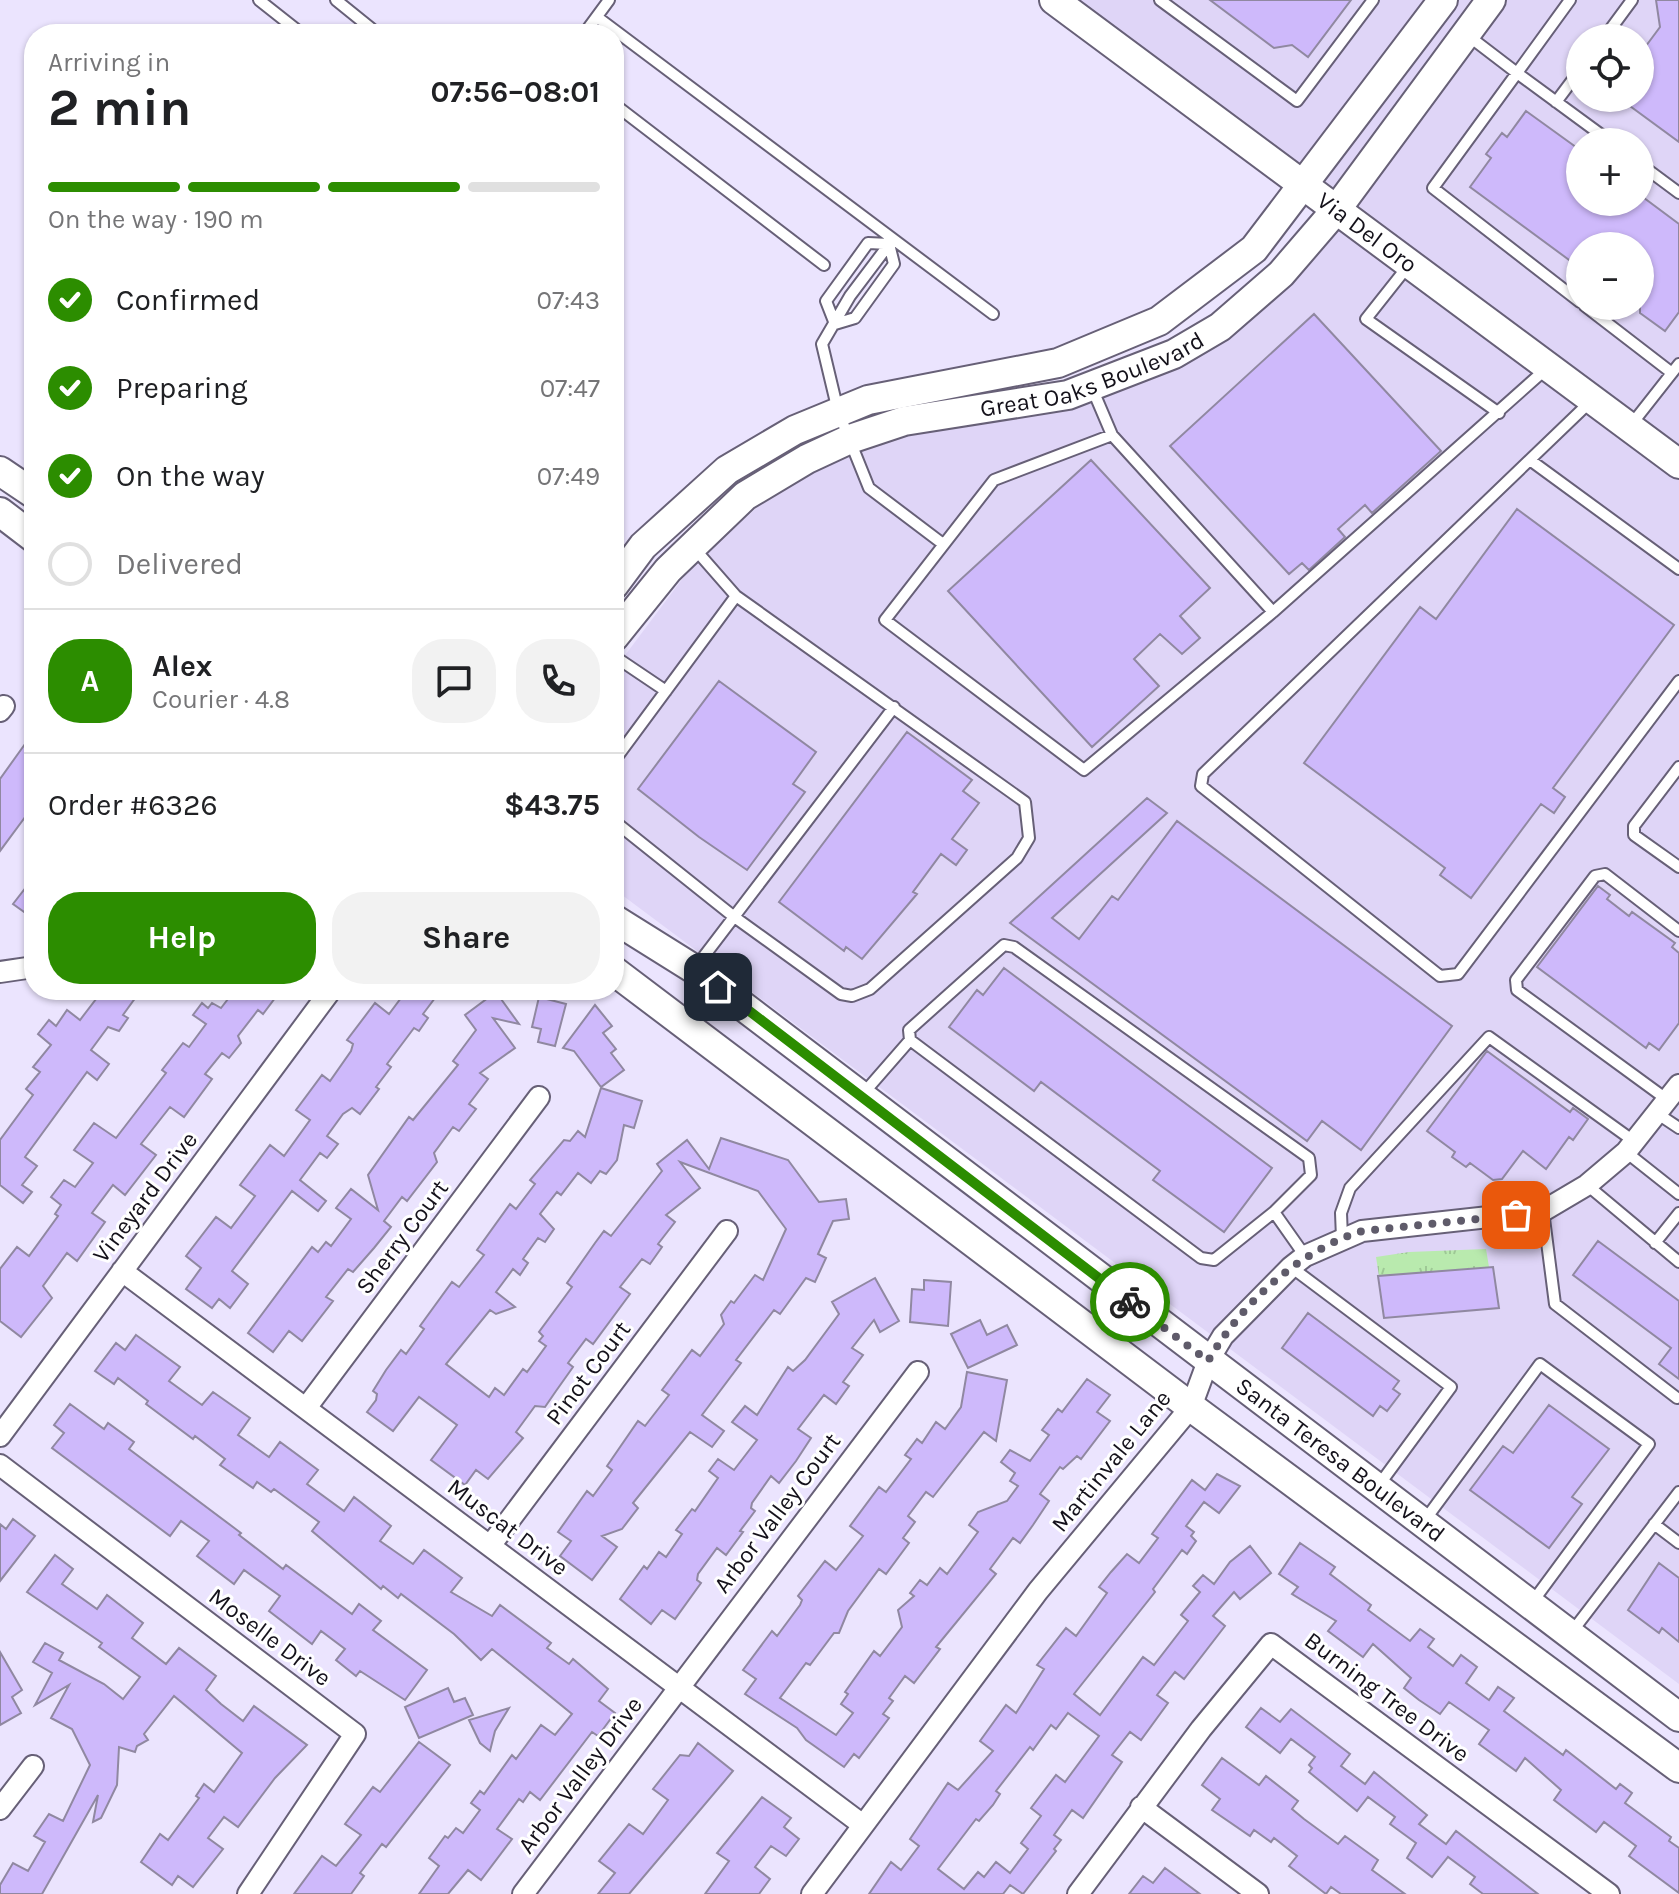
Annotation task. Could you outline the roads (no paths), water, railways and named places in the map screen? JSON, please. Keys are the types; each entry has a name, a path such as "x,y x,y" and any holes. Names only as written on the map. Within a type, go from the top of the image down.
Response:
{"main road":[{"name":"Great Oaks Boulevard","path":"624,625 668,570 745,496 807,459 850,439 904,421 1068,395 1174,354 1220,327 1281,274 1336,210 1491,0"},
{"name":"Great Oaks Boulevard","path":"624,572 643,546 727,470 795,430 868,400 963,379 1058,363 1159,321 1254,249 1434,3"},
{"name":"Via Del Oro","path":"1069,7 1303,186 1629,427 1677,457"},
{"path":"0,471 24,487"},
{"path":"0,512 24,530"},
{"name":"Santa Teresa Boulevard","path":"624,925 694,969 1376,1490 1679,1717"},
{"name":"Santa Teresa Boulevard","path":"624,979 1191,1407 1679,1768"}],"street":[{"path":"0,972 24,968"},
{"name":"Vineyard Drive","path":"0,1436 324,1000"},
{"name":"Sherry Court","path":"306,1408 539,1097"},
{"name":"Martinvale Lane","path":"812,1894 1038,1591 1191,1407 1208,1361 1223,1336 1298,1261 1362,1231 1543,1211 1587,1185 1630,1147 1669,1100"},
{"name":"Pinot Court","path":"490,1546 727,1231"},
{"name":"Muscat Drive","path":"122,1271 863,1825"},
{"name":"Arbor Valley Court","path":"677,1687 918,1372"},
{"name":"Moselle Drive","path":"0,1465 355,1734 248,1894"},
{"name":"Burning Tree Drive","path":"1078,1894 1141,1807 1271,1644 1609,1894"},
{"name":"Arbor Valley Drive","path":"523,1894 677,1687"},
{"path":"0,1809 33,1766"},
{"path":"1141,1807 1258,1894"}],"lane":[{"path":"259,0 289,24"},
{"path":"336,0 366,24"},
{"path":"592,24 609,0"},
{"path":"1160,0 1297,101 1373,0"},
{"path":"1566,291 1433,188 1570,0"},
{"path":"1614,24 1632,0"},
{"path":"597,17 606,24"},
{"path":"1466,34 1592,128"},
{"path":"624,38 891,241 993,314"},
{"path":"1556,102 1566,89"},
{"path":"624,112 824,265"},
{"path":"1654,174 1679,193"},
{"path":"835,324 855,318 894,264 891,241"},
{"path":"891,241 850,296 822,344 838,411 869,488 943,544"},
{"path":"835,324 826,301 868,243 891,241"},
{"path":"1410,264 1366,319 1499,413"},
{"path":"1605,320 1675,369 1629,427"},
{"path":"1112,435 994,480 885,620 1084,770 1273,612 1549,367"},
{"path":"1091,386 1112,435 1273,612"},
{"path":"1593,399 1203,774 1201,786 1440,976 1458,974 1679,681"},
{"path":"1530,460 1679,569"},
{"path":"624,829 733,916 841,994 852,996 870,989 1017,858 1029,838 1025,802 736,596 693,546"},
{"path":"624,748 736,596"},
{"path":"624,663 666,691"},
{"path":"694,969 894,707"},
{"path":"1679,767 1634,826 1634,835 1679,867"},
{"path":"1679,931 1605,874 1595,876 1516,980 1517,990 1669,1100 1679,1128"},
{"path":"861,1096 910,1040 909,1030 1004,945 1014,947 1309,1158 1311,1175 1274,1212 1214,1260 1201,1258 910,1040"},
{"path":"1342,1238 1341,1213 1350,1188 1489,1037 1630,1147 1679,1194"},
{"path":"1587,1185 1679,1262"},
{"path":"1543,1211 1555,1304 1677,1398"},
{"path":"1274,1212 1298,1261 1451,1387 1376,1490"},
{"path":"1655,1243 1679,1213"},
{"path":"1422,1524 1540,1364 1649,1444 1530,1606"},
{"path":"1570,1635 1679,1492"},
{"path":"1654,1524 1679,1543"}]}
